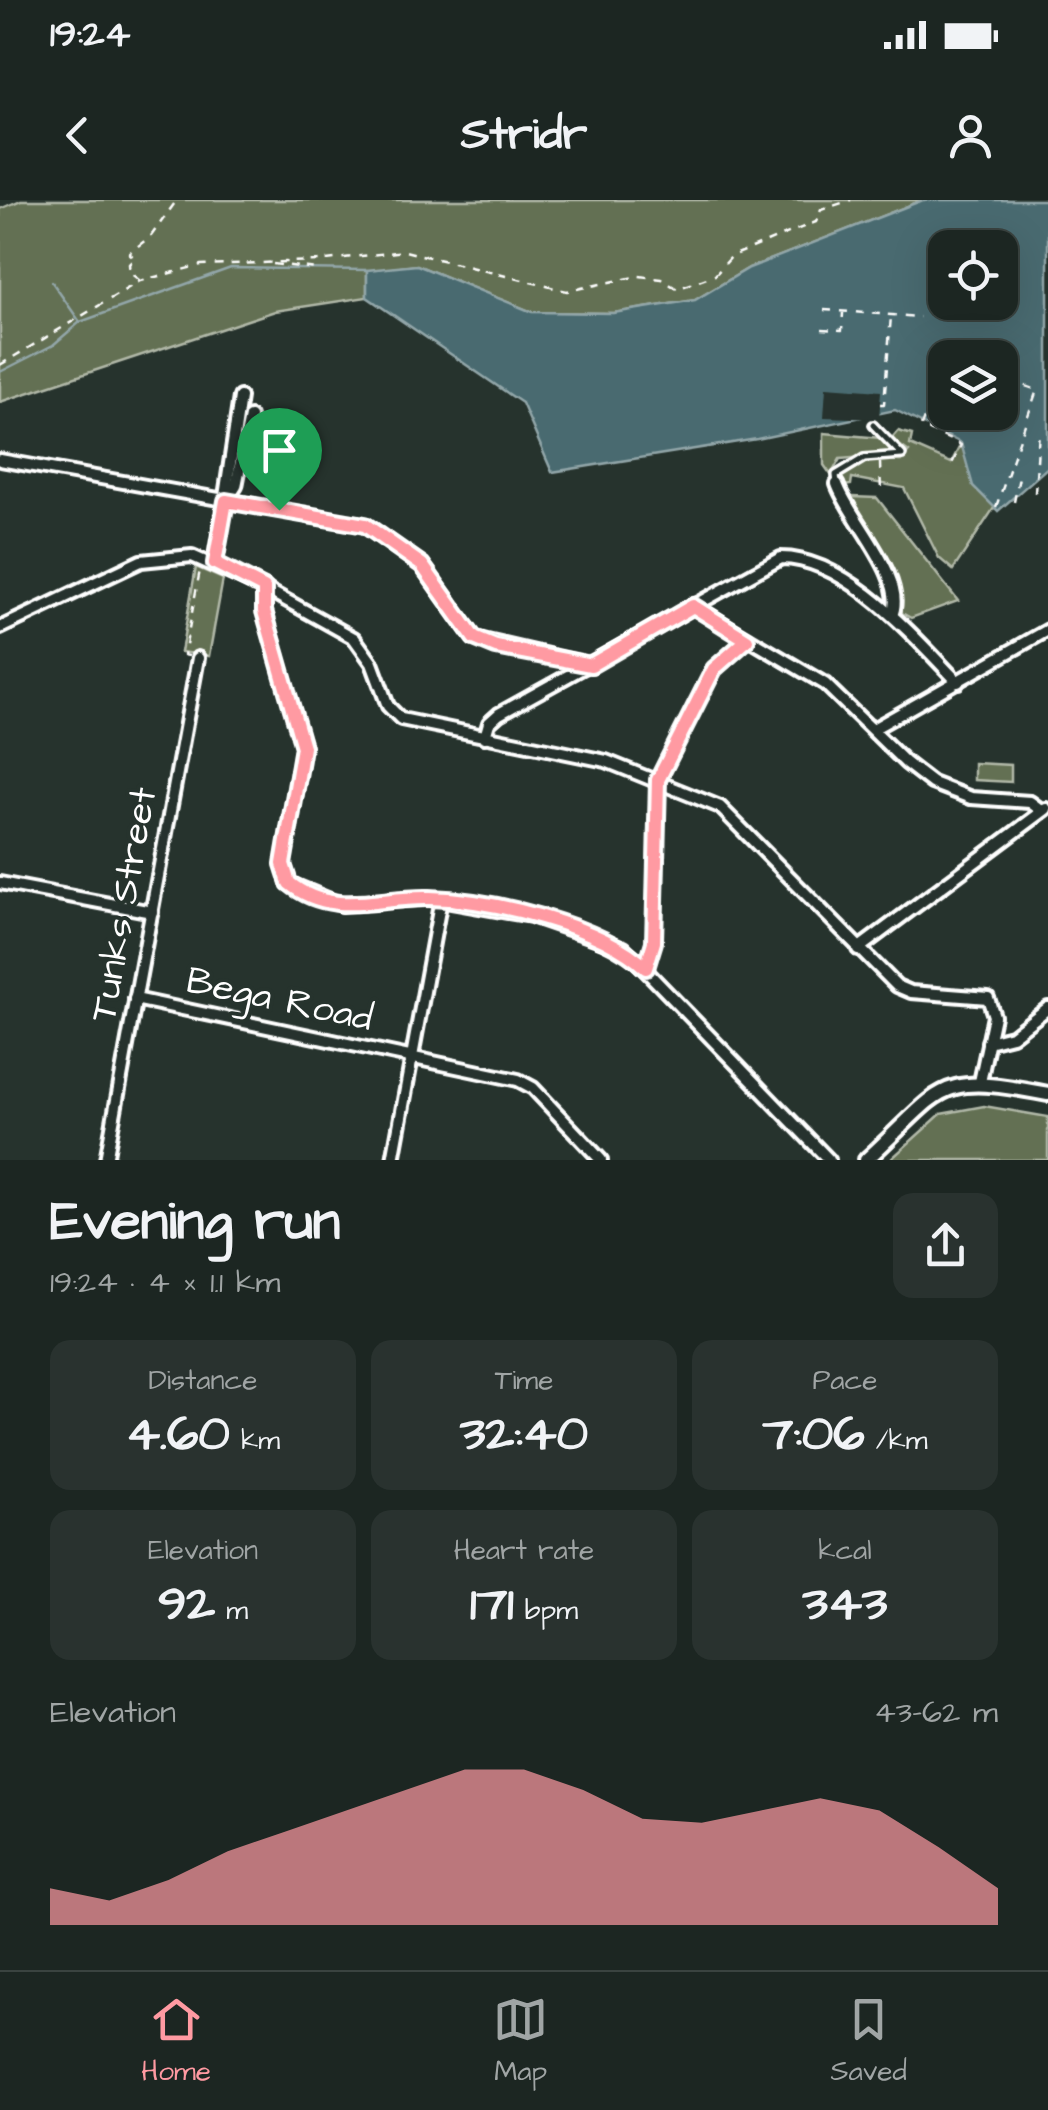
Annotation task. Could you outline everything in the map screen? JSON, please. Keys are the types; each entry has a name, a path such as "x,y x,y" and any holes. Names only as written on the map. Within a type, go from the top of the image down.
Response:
{"street":[{"path":"215,563 226,501 224,483 240,397"},
{"path":"226,501 236,486 250,417"},
{"path":"0,460 365,525 422,565 474,638 496,647 591,665"},
{"path":"837,484 890,581 896,605 892,615"},
{"path":"0,628 141,561 180,555 215,563 354,638 367,654 388,706 401,719 606,762 658,780 730,814 858,948 904,990 988,998 994,1016 980,1082"},
{"path":"484,737 495,717 763,565 788,558 834,575 892,615 958,682"},
{"path":"264,588 264,611 303,747 284,875 298,890 342,905 441,899 573,926 624,948 828,1160"},
{"path":"693,606 825,684 932,783 971,798 1030,802 1045,810 858,948"},
{"path":"873,729 1048,630"},
{"name":"Tunks Street","path":"106,1160 198,658"},
{"path":"0,883 152,912"},
{"path":"393,1160 441,899"},
{"name":"Bega Road","path":"136,999 234,1017 276,1032 494,1073 533,1088 601,1160"},
{"path":"988,1042 1012,1036 1048,1008"},
{"path":"866,1160 941,1091 956,1084 980,1082 1048,1094"}],"lane":[{"path":"837,484 836,475 850,462 899,456 902,452 874,425"},
{"path":"658,780 697,704"}],"path":[{"path":"140,280 130,272 129,264 135,258 129,253 151,236 177,200"},
{"path":"0,365 140,280 201,264 405,251 567,292 638,276 662,280 677,289 716,275 732,256 816,224 821,210 851,200"},
{"path":"266,262 317,269"},
{"path":"824,310 920,317"},
{"path":"822,329 842,330 843,312"},
{"path":"880,404 884,404 892,315"},
{"path":"996,508 1038,390 1018,384"},
{"path":"1018,396 1022,385"},
{"path":"928,406 921,426 928,429"},
{"path":"930,430 961,445 950,468"},
{"path":"1035,493 1039,430"},
{"path":"881,492 882,457"},
{"path":"1014,502 1020,472"},
{"path":"198,575 184,655 198,658"},
{"path":"697,704 714,669 747,640"},
{"path":"646,968 654,942 658,780"}],"green space":[{"path":"21,200 923,200 749,268 695,300 613,313 532,312 417,265 367,271 367,297 275,311 0,402 0,209"},
{"path":"898,431 912,435 910,445 951,463 962,442 996,505 953,570 939,558 904,488 852,478 851,485 844,486 840,478 859,463 901,461 909,452 891,439"},
{"path":"824,433 881,438 895,452 840,459 831,475 824,465"},
{"path":"851,497 877,498 958,601 911,618 902,613 894,579 848,502"},
{"path":"196,567 223,579 209,656 181,652"},
{"path":"974,763 1011,765 1011,782 974,780"},
{"path":"984,1106 1048,1117 1048,1160 890,1160 941,1114"}],"water":[{"path":"923,200 1048,200 1048,467 998,511 973,486 961,443 935,430 1018,430 1018,340 928,340 928,426 895,410 757,439 552,472 522,403 367,297 367,270 417,265 532,312 613,313 695,300 749,268"}],"pier":[{"path":"826,387 881,391 879,419 824,417"}],"waterway":[{"path":"0,372 53,345 80,322 231,268 367,270"},
{"path":"52,282 80,322"}],"route":[{"path":"226,501 279,510 365,525 388,537 422,565 467,631 496,647 591,665 693,606 747,640 714,669 658,780 654,942 646,968 624,948 573,926 441,899 342,905 298,890 286,879 283,864 303,747 264,611 264,588 215,563 226,501"}]}
